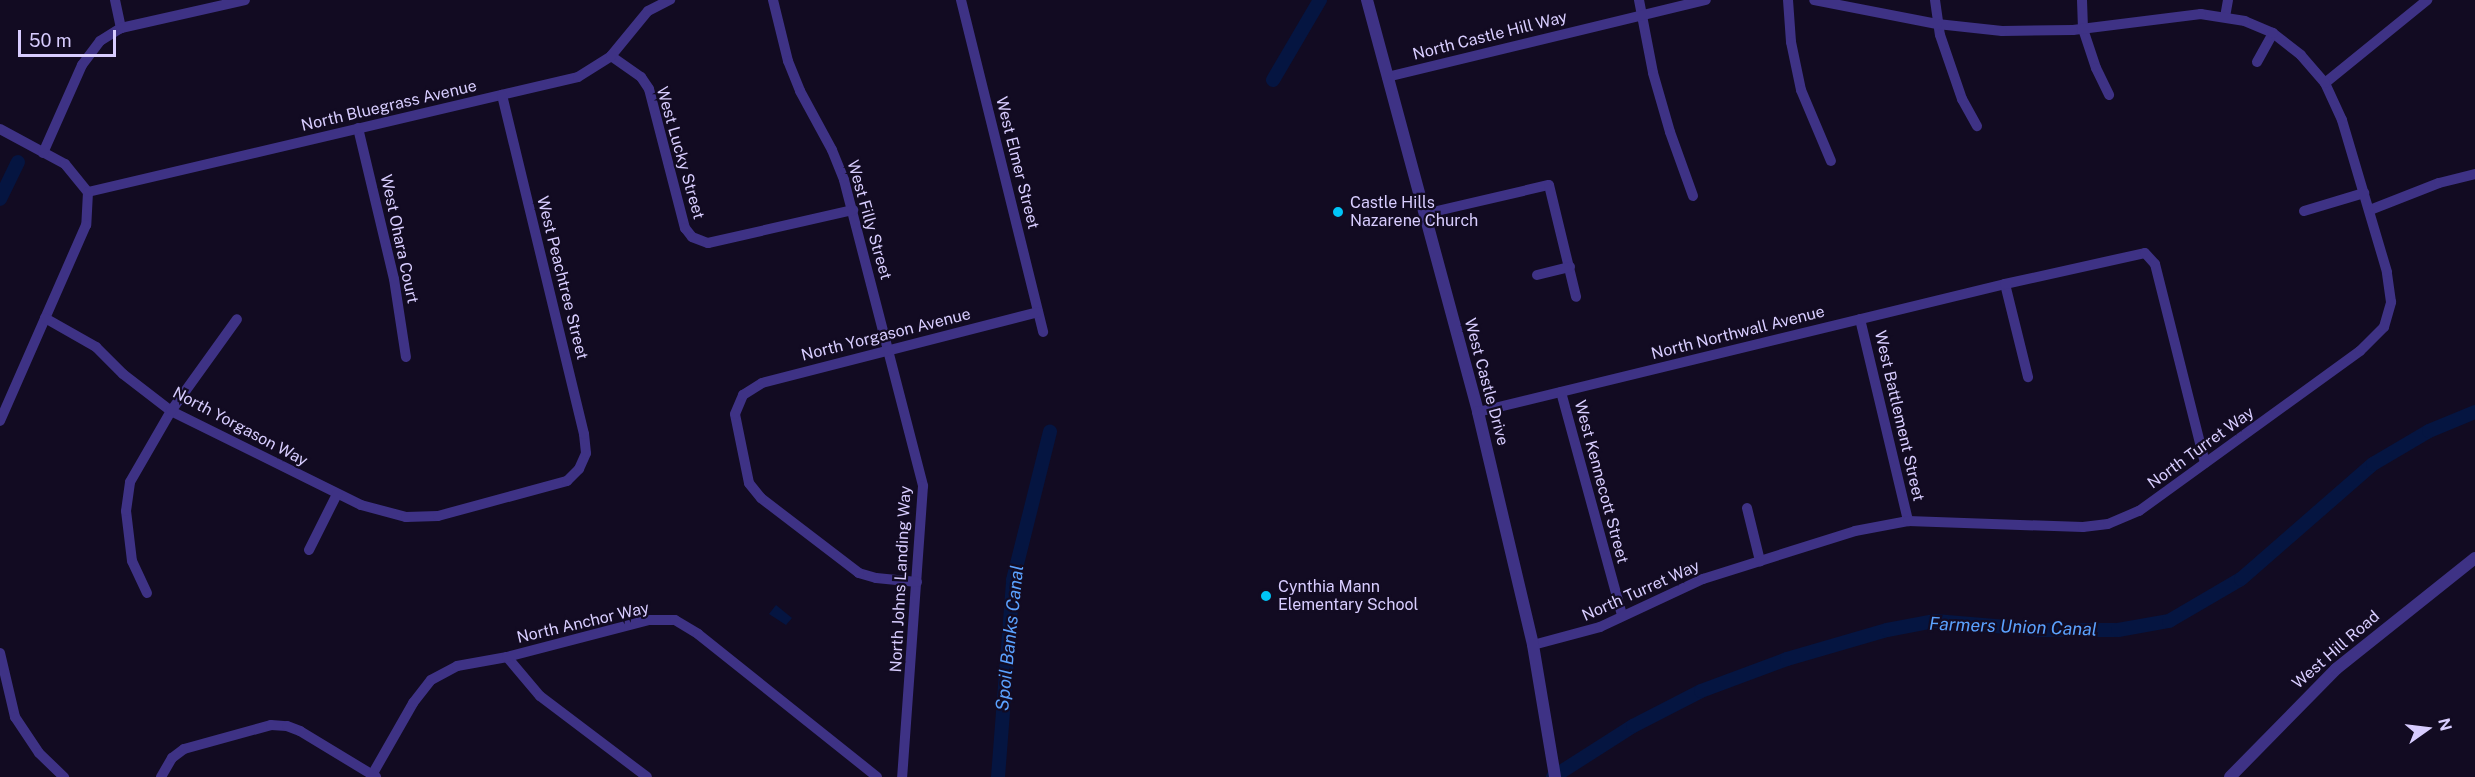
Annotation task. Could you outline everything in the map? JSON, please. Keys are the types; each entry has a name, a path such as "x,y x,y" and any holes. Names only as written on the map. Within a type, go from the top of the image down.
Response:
{"street":[{"path":"115,0 121,28"},
{"path":"43,153 86,58 100,41 121,28 245,0"},
{"name":"North Bluegrass Avenue","path":"88,192 578,77 610,56 648,11 670,0"},
{"name":"West Filly Street","path":"773,0 788,61 800,92 832,150 853,210 890,351"},
{"name":"West Elmer Street","path":"961,0 1043,332"},
{"name":"West Castle Drive","path":"1367,0 1478,412 1533,645 1555,777"},
{"path":"1639,0 1653,73 1670,132 1693,196"},
{"name":"North Castle Hill Way","path":"1387,77 1706,0"},
{"path":"1788,0 1791,42 1801,90 1831,161"},
{"path":"1814,0 1937,24 2002,31 2083,29 2181,15 2225,17 2245,21 2273,33 2301,55 2325,83 2427,0"},
{"path":"1935,0 1937,24 1962,99 1977,126"},
{"path":"2082,0 2083,29 2096,68 2109,95"},
{"path":"2225,17 2228,0"},
{"path":"2257,62 2273,33"},
{"name":"West Lucky Street","path":"610,56 640,77 649,89 685,228 692,237 708,243 853,210"},
{"name":"North Turret Way","path":"1533,645 1580,634 1703,579 1855,531 1908,521 2083,527 2108,524 2139,510 2360,351 2384,327 2391,302 2387,272 2342,120 2325,83"},
{"name":"West Peachtree Street","path":"502,94 584,434 586,453 579,469"},
{"name":"West Ohara Court","path":"358,128 394,279 406,357"},
{"path":"0,129 65,164 88,192 86,225 0,420"},
{"path":"2370,210 2439,183 2475,174"},
{"path":"1424,214 1549,185 1576,297"},
{"path":"2304,211 2364,193"},
{"name":"North Northwall Avenue","path":"1478,412 2005,284 2145,253 2155,264 2205,463"},
{"path":"1538,275 1570,267"},
{"path":"2005,284 2028,376"},
{"name":"North Yorgason Avenue","path":"917,582 876,578 859,573 760,498 749,483 740,449 735,414 744,394 762,382 1038,312"},
{"name":"North Yorgason Way","path":"45,318 96,347 123,374 171,411 361,505 406,517 438,516 556,486 567,481 579,469"},
{"name":"West Battlement Street","path":"1860,319 1908,521"},
{"path":"147,593 132,561 126,511 130,482 171,411 237,320"},
{"name":"North Johns Landing Way","path":"890,351 923,486 902,777"},
{"name":"West Kennecott Street","path":"1561,392 1622,615"},
{"path":"309,550 337,494"},
{"path":"1747,508 1760,561"},
{"name":"West Hill Road","path":"2229,777 2336,669 2475,558"},
{"name":"North Anchor Way","path":"374,776 413,703 431,680 457,666 507,657 649,620 675,620 698,634 877,777"},
{"path":"0,653 15,717 39,753 64,777"},
{"path":"507,657 540,696 647,777"},
{"path":"161,777 172,758 184,749 271,725 287,726 300,731 374,776"}],"water":[{"path":"776,605 792,618 786,625 769,614"}],"waterway":[{"path":"1273,80 1320,0"},
{"path":"0,199 18,162"},
{"name":"Farmers Union Canal","path":"1553,777 1633,726 1701,691 1787,659 1887,630 1935,621 2042,630 2118,630 2169,621 2241,579 2373,464 2429,431 2475,412"},
{"name":"Spoil Banks Canal","path":"998,777 1013,580 1050,432"}],"place":[{"name":"Castle Hills Nazarene Church","path":"1338,212"},
{"name":"Cynthia Mann Elementary School","path":"1266,596"}]}
